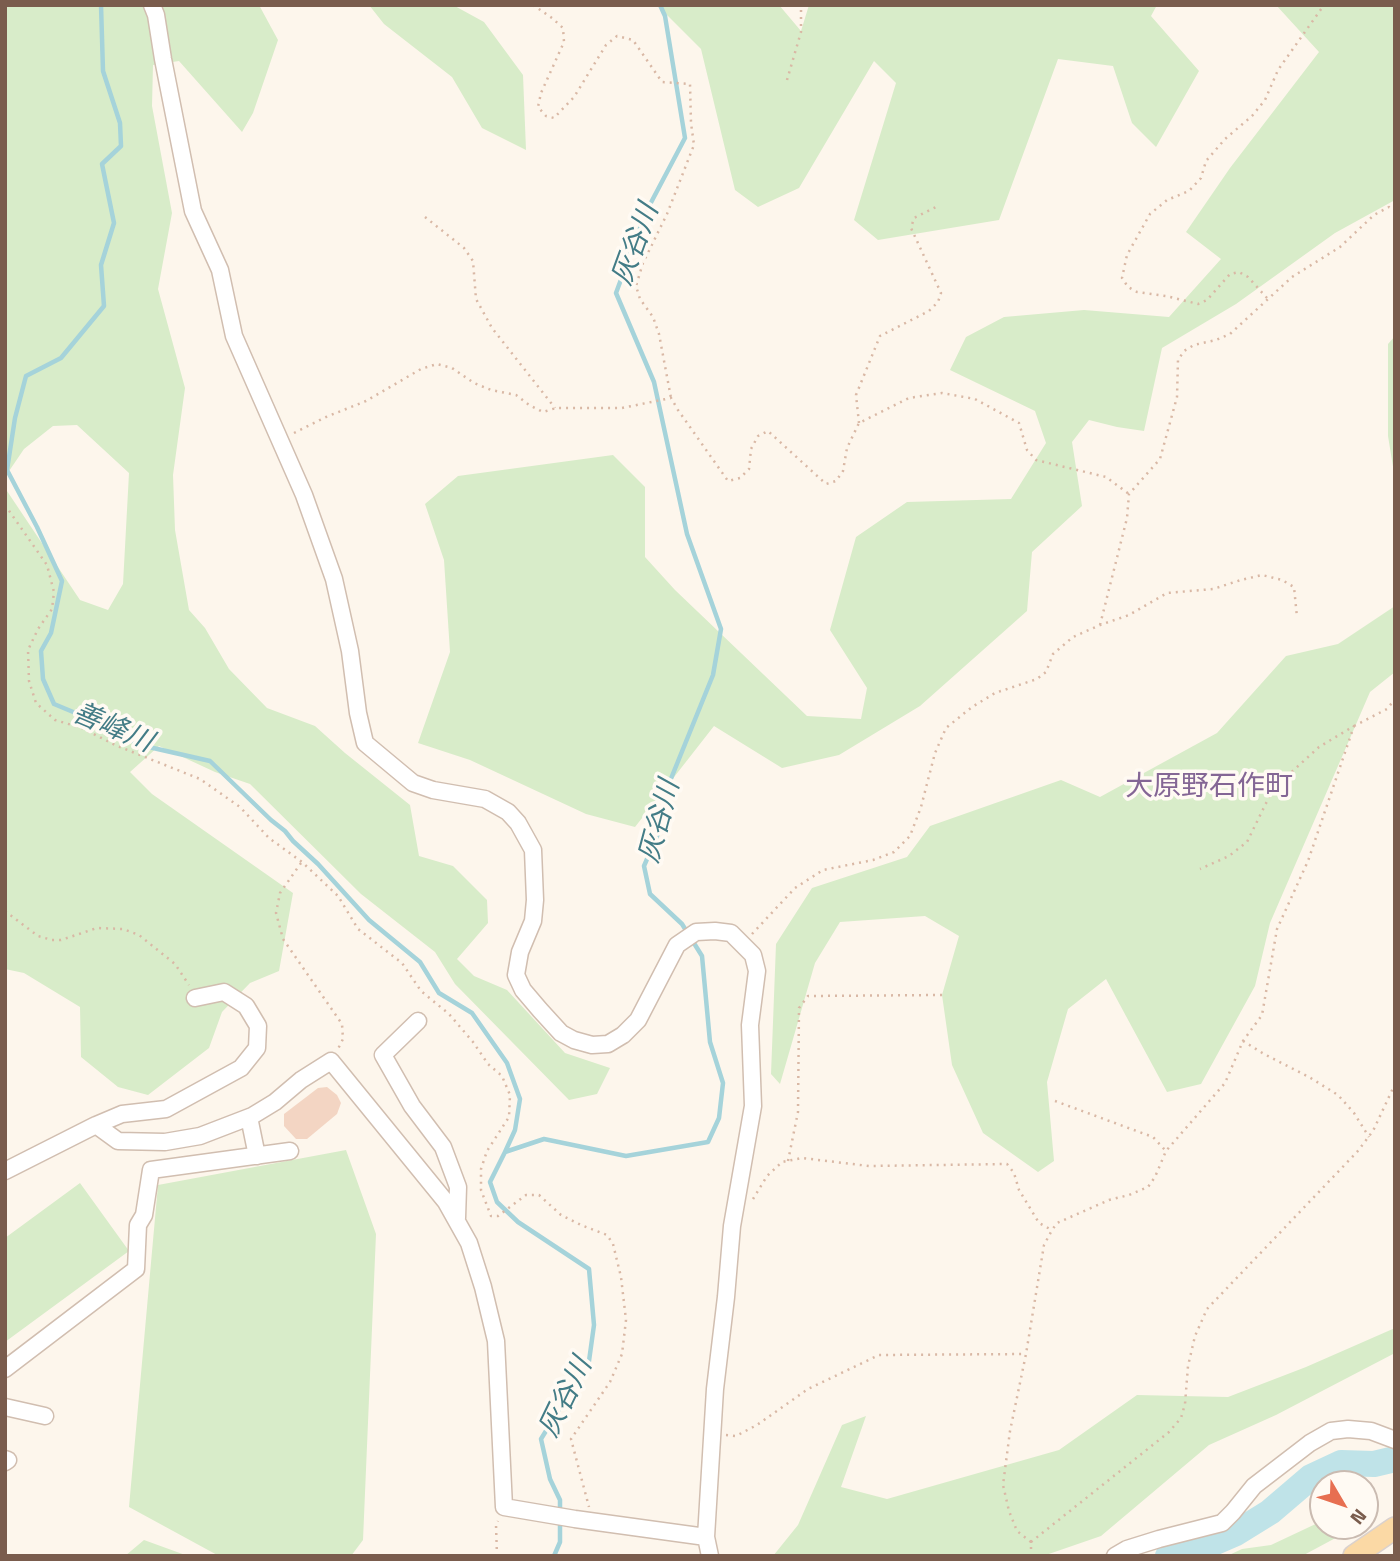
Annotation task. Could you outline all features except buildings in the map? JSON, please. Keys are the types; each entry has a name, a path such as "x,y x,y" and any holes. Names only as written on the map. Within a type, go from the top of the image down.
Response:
{"main road":[{"path":"1354,1556 1395,1528"}],"street":[{"path":"152,5 193,211 220,270 234,336 304,495 334,579 350,651 365,743 413,783 433,790 485,799 508,812 518,823 533,850 535,900 533,921 520,952 516,975 523,990 561,1033 573,1040 592,1045 608,1044 623,1035 638,1020 677,946 696,932 731,933 753,955 757,971 750,1025 753,1106 732,1226 715,1389 706,1537 710,1556"},
{"path":"5,1171 122,1114 166,1109 241,1068 257,1048 258,1026 246,1006 224,992 195,998"},
{"path":"418,1021 383,1055 412,1106 443,1147 458,1187 457,1221"},
{"path":"96,1125 118,1140 165,1142 200,1136 249,1117 331,1061 425,1173 446,1202 469,1242 496,1341 504,1507 706,1537"},
{"path":"249,1117 257,1156"},
{"path":"5,1369 136,1269 138,1225 144,1215 150,1170 290,1151"},
{"path":"5,1407 45,1416"},
{"path":"1115,1556 1127,1549 1159,1539 1222,1523 1254,1486 1310,1443 1331,1431 1371,1431 1395,1440"}],"path":[{"path":"533,5 563,28 564,42 541,93 538,107 546,116 554,118 574,97 606,45 617,36 634,40 662,82 690,84 694,145 667,214 643,263 636,286 659,334 671,398 728,481 740,478 749,468 754,442 758,436 768,431 826,484 836,481 844,471 847,448 859,423 856,395 880,336 929,311 938,302 941,293 911,228 914,218 936,207"},
{"path":"787,80 801,32 801,5"},
{"path":"1268,299 1248,277 1239,272 1230,274 1207,300 1198,304 1137,292 1128,287 1122,278 1127,255 1150,214 1167,200 1189,191 1200,178 1206,161 1225,139 1252,116 1265,100 1278,70 1324,5"},
{"path":"1100,625 1127,518 1129,494 1160,458 1177,397 1178,360 1184,351 1194,345 1230,334 1292,277 1340,247 1374,215 1389,207 1395,211"},
{"path":"425,218 464,248 473,261 476,299 492,328 556,408"},
{"path":"280,439 366,401 421,369 437,365 452,368 474,383 491,390 516,395 543,412 556,408 622,408 671,398"},
{"path":"859,423 909,398 942,393 975,399 1019,423 1027,450 1036,460 1106,477 1129,494"},
{"path":"5,505 47,565 54,592 52,609 28,650 29,681 36,703 55,720 82,728 115,745 200,779 240,807 269,838 302,862 338,896 359,929 401,963 421,990 449,1014 488,1064 502,1076 510,1095 509,1117 487,1152 481,1169 481,1190 491,1216 499,1216 526,1195 539,1195 561,1214 607,1236 613,1244 621,1277 626,1320 622,1354 610,1382 571,1439 594,1522"},
{"path":"742,944 795,888 823,870 873,860 894,852 910,836 921,807 935,753 946,728 995,693 1037,679 1046,672 1053,654 1073,637 1129,615 1167,593 1213,589 1262,575 1282,580 1294,587 1297,617"},
{"path":"1200,869 1229,856 1247,842 1273,789 1319,747 1387,709 1395,699"},
{"path":"1031,1542 1017,1531 1003,1485 1010,1430 1044,1245 1057,1223 1148,1186 1156,1177 1166,1151 1225,1083 1244,1041 1262,1015 1277,929 1308,861 1354,726"},
{"path":"302,862 280,893 276,913 283,939 342,1024 343,1039 331,1061"},
{"path":"5,911 38,936 52,940 61,940 97,928 123,929 139,935 175,964 195,998"},
{"path":"788,1161 799,1112 799,1008 808,996 942,995"},
{"path":"1244,1041 1338,1095 1354,1113 1368,1137"},
{"path":"1031,1542 1169,1432 1181,1418 1195,1336 1207,1309 1357,1152 1373,1131 1395,1084"},
{"path":"1055,1101 1153,1137 1166,1151"},
{"path":"751,1209 753,1198 767,1176 782,1162 802,1158 869,1166 1007,1164 1039,1223 1052,1230"},
{"path":"713,1433 736,1436 757,1425 807,1389 879,1355 1026,1354"},
{"path":"497,1556 496,1525 504,1507"},
{"path":"1031,1542 1031,1556"}],"green space":[{"path":"5,5 259,5 278,40 253,113 242,132 179,61 153,65 152,106 172,213 158,289 185,388 173,475 175,530 189,610 205,628 229,669 267,708 315,726 410,805 419,856 453,866 487,900 488,923 457,959 474,976 507,990 565,1053 610,1068 597,1094 569,1100 455,984 435,952 361,894 250,784 215,772 159,746 130,772 152,794 293,893 279,971 250,983 222,1012 209,1048 148,1095 118,1087 81,1057 80,1007 24,973 5,969 5,488 80,600 108,610 123,584 129,473 77,425 53,426 24,449 5,477"},
{"path":"369,5 453,5 484,22 523,75 526,150 482,128 452,77 384,24"},
{"path":"657,5 779,5 801,31 809,5 1157,5 1151,16 1199,71 1156,147 1132,123 1113,66 1058,59 999,220 878,240 854,220 896,83 874,61 799,188 758,207 735,190 701,49"},
{"path":"1276,5 1395,5 1395,200 1335,233 1236,304 1162,348 1144,431 1089,420 1072,442 1082,506 1032,552 1027,611 920,706 839,755 782,768 714,726 635,827 586,814 470,760 418,743 450,652 444,560 425,504 458,476 613,455 645,487 645,557 675,590 807,716 861,719 867,688 830,630 856,537 907,502 1011,499 1046,443 1035,411 950,370 966,337 1004,317 1084,310 1169,317 1221,259 1186,232 1230,168 1319,52"},
{"path":"1395,336 1395,479 1388,436 1388,344"},
{"path":"1395,606 1395,672 1370,692 1270,923 1255,986 1201,1084 1167,1092 1106,979 1068,1009 1047,1082 1054,1161 1038,1172 983,1133 952,1065 942,995 959,936 925,916 840,922 815,963 780,1084 771,1074 776,944 812,888 907,857 930,826 1061,780 1100,797 1217,733 1286,656 1338,644"},
{"path":"346,1150 376,1234 363,1540 351,1556 219,1556 129,1507 158,1185"},
{"path":"80,1183 129,1251 5,1342 5,1238"},
{"path":"1395,1328 1395,1353 1276,1415 1209,1445 1101,1536 1043,1556 773,1556 798,1525 842,1425 866,1416 841,1487 887,1499 1059,1450 1137,1395 1228,1397"},
{"path":"1309,1527 1309,1540 1332,1540 1302,1556 1227,1556 1242,1549 1271,1545"},
{"path":"144,1540 188,1556 125,1556"}],"waterway":[{"name":"善峰川","path":"101,5 103,71 120,123 121,146 102,164 114,223 101,265 104,306 61,358 26,376 15,418 7,470 62,581 51,633 41,651 43,679 54,704 140,745 210,761 285,831 369,920 420,962 439,993 472,1013 507,1063 520,1099 515,1130 505,1152"},
{"name":"灰谷川","path":"560,1511 560,1500 550,1479 541,1439 589,1361 594,1325 589,1269 518,1222 497,1202 490,1182 505,1152 544,1139 626,1156 708,1142 719,1118 723,1083 710,1042 702,956 682,924 650,894 644,866 660,829 668,786 713,675 721,629 687,534 654,382 616,293 646,212 685,138 665,16 660,5"},
{"path":"1168,1556 1206,1546 1236,1533 1270,1512 1311,1477 1341,1463 1374,1464 1395,1459"},
{"name":"灰谷川","path":"554,1556 560,1542 560,1520"}],"district":[{"name":"大原野石作町","path":"1209,788"}]}
